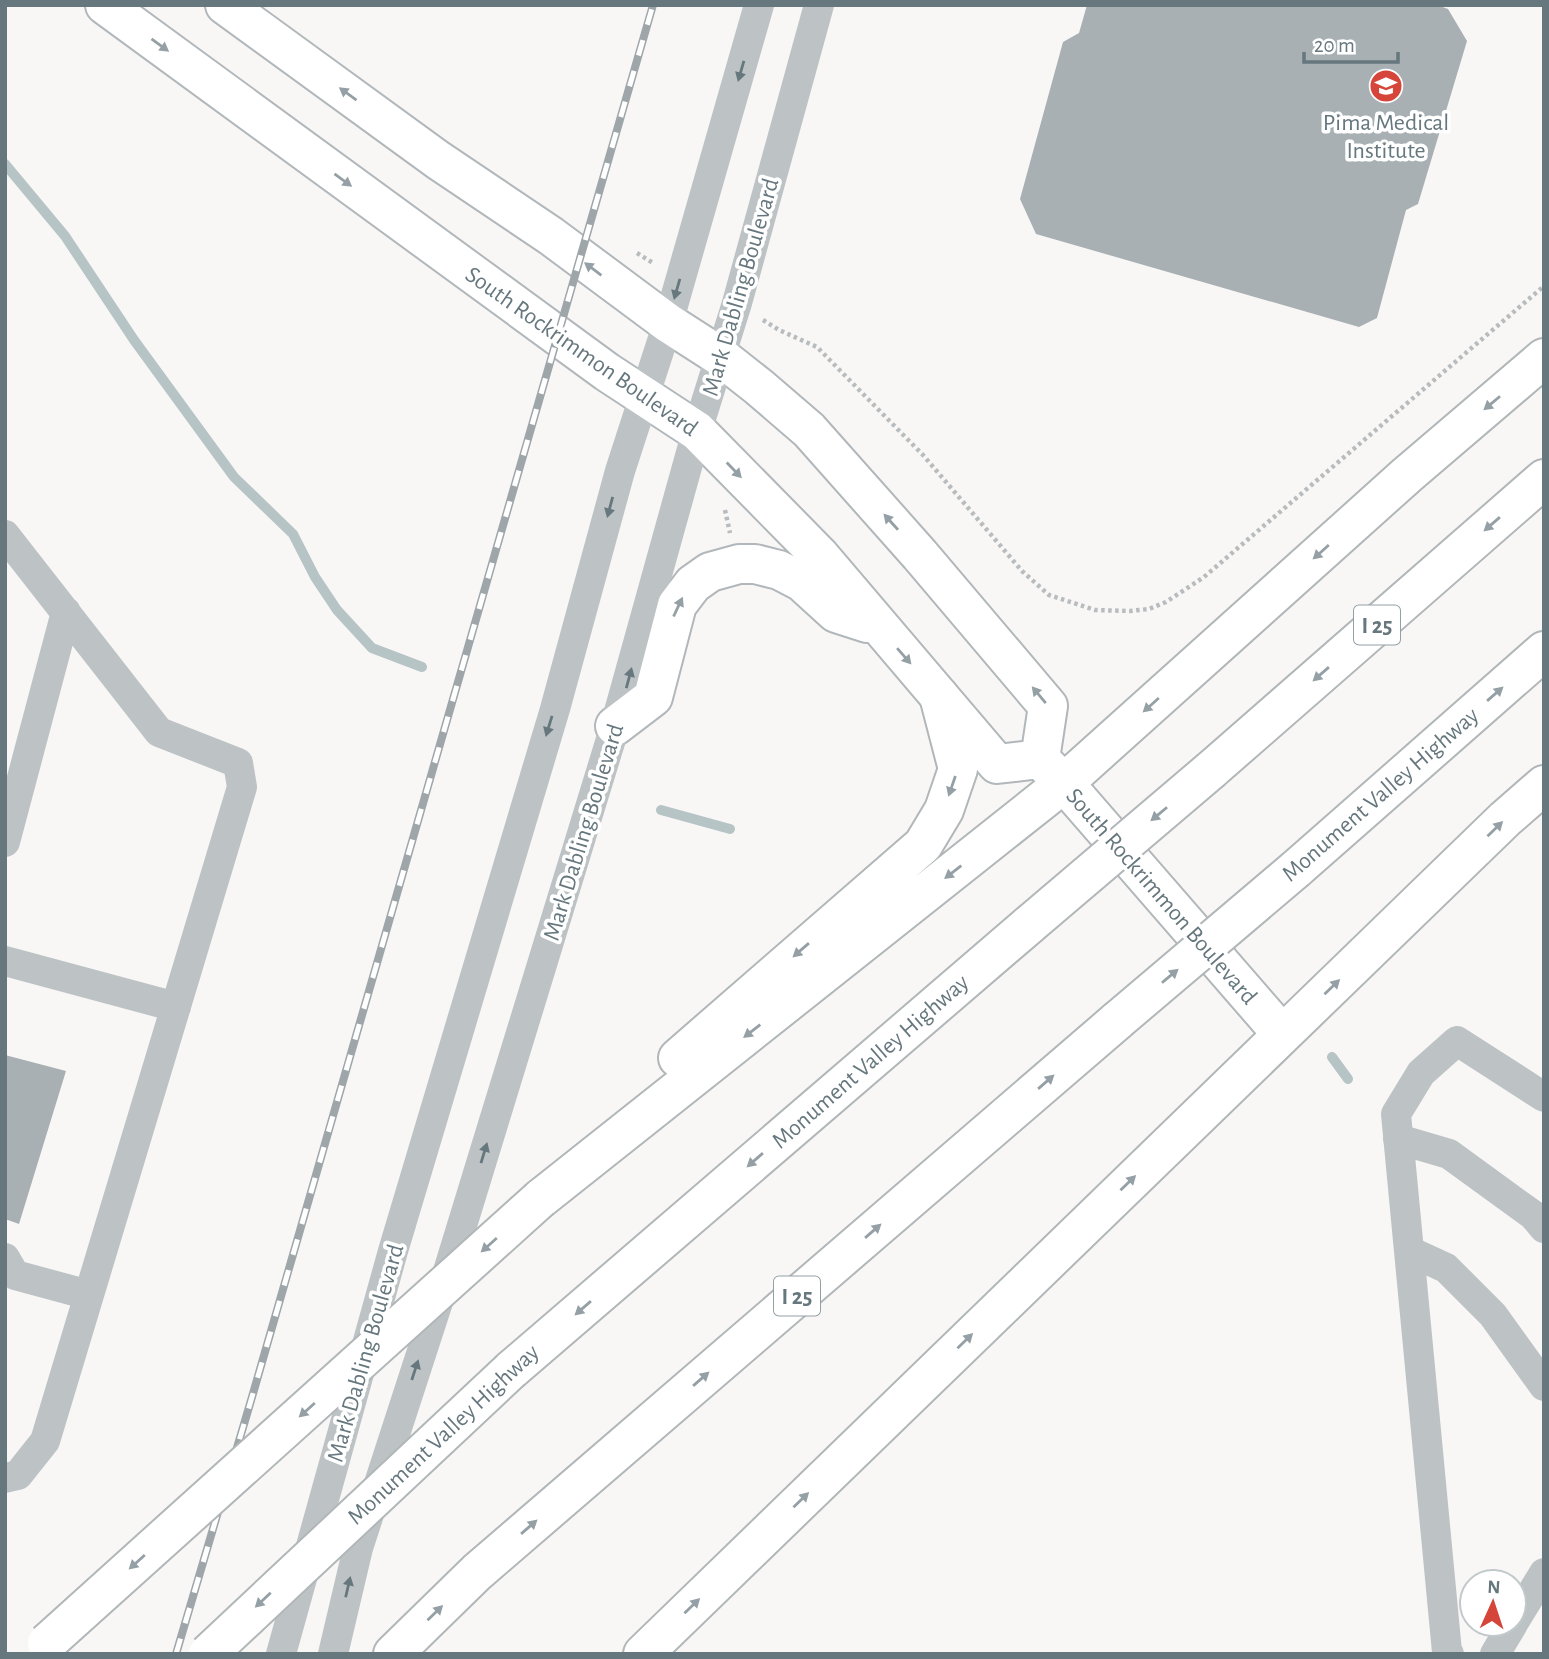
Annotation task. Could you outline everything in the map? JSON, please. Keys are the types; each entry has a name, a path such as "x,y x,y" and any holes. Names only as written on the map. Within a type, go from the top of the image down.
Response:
{"main road":[{"name":"South Rockrimmon Boulevard","path":"104,5 644,397 697,431 820,556 997,764 1052,771 1282,1034"},
{"path":"225,5 438,160 551,236 668,323 721,357 809,430 1048,706 1052,771"},
{"path":"598,1140 1052,771 1544,358"},
{"name":"Monument Valley Highway","path":"208,1654 510,1370 1211,770 1544,480"},
{"path":"615,726 653,698 677,605 693,584 710,572 739,564 755,564 779,570 802,582 836,613 880,628"},
{"name":"Monument Valley Highway","path":"393,1654 477,1572 1296,869 1544,651"},
{"path":"41,1648 540,1199 598,1140 923,845 944,810 958,769 939,696"},
{"path":"643,1654 1282,1034 1505,819 1544,785"}],"street":[{"name":"Mark Dabling Boulevard","path":"281,1654 393,1251 555,709 620,471 668,323 759,5"},
{"name":"Mark Dabling Boulevard","path":"333,1654 358,1548 461,1228 615,726 697,431 737,303 819,5"},
{"path":"5,535 159,732 238,763 242,787 45,1441 18,1475 5,1478"},
{"path":"5,842 66,612"},
{"path":"5,961 176,1007"},
{"path":"1449,1654 1396,1114 1421,1073 1457,1041 1544,1097"},
{"path":"1398,1139 1449,1154 1533,1215 1544,1227"},
{"path":"1409,1251 1446,1268 1493,1315 1544,1386"},
{"path":"5,1258 15,1275 89,1295"},
{"path":"1528,1599 1544,1573"},
{"path":"1495,1654 1504,1638"}],"path":[{"path":"635,251 680,279"},
{"path":"737,303 779,330 817,348 923,456 1022,571 1042,589 1061,600 1095,610 1130,611 1149,609 1166,602 1204,578 1544,286"},
{"path":"724,506 731,537"}],"building":[{"path":"1087,5 1437,5 1448,9 1467,41 1418,204 1406,210 1377,318 1359,327 1036,234 1020,199 1063,42 1079,33"},
{"path":"5,1055 66,1071 19,1224 5,1219"}],"waterway":[{"path":"5,164 65,236 134,340 234,477 293,534 315,577 337,610 372,648 422,667"},
{"path":"661,810 730,829"},
{"path":"1332,1057 1348,1079"}],"railway":[{"path":"176,1654 653,5"}],"place":[{"name":"Pima Medical Institute","path":"1386,86"}]}
